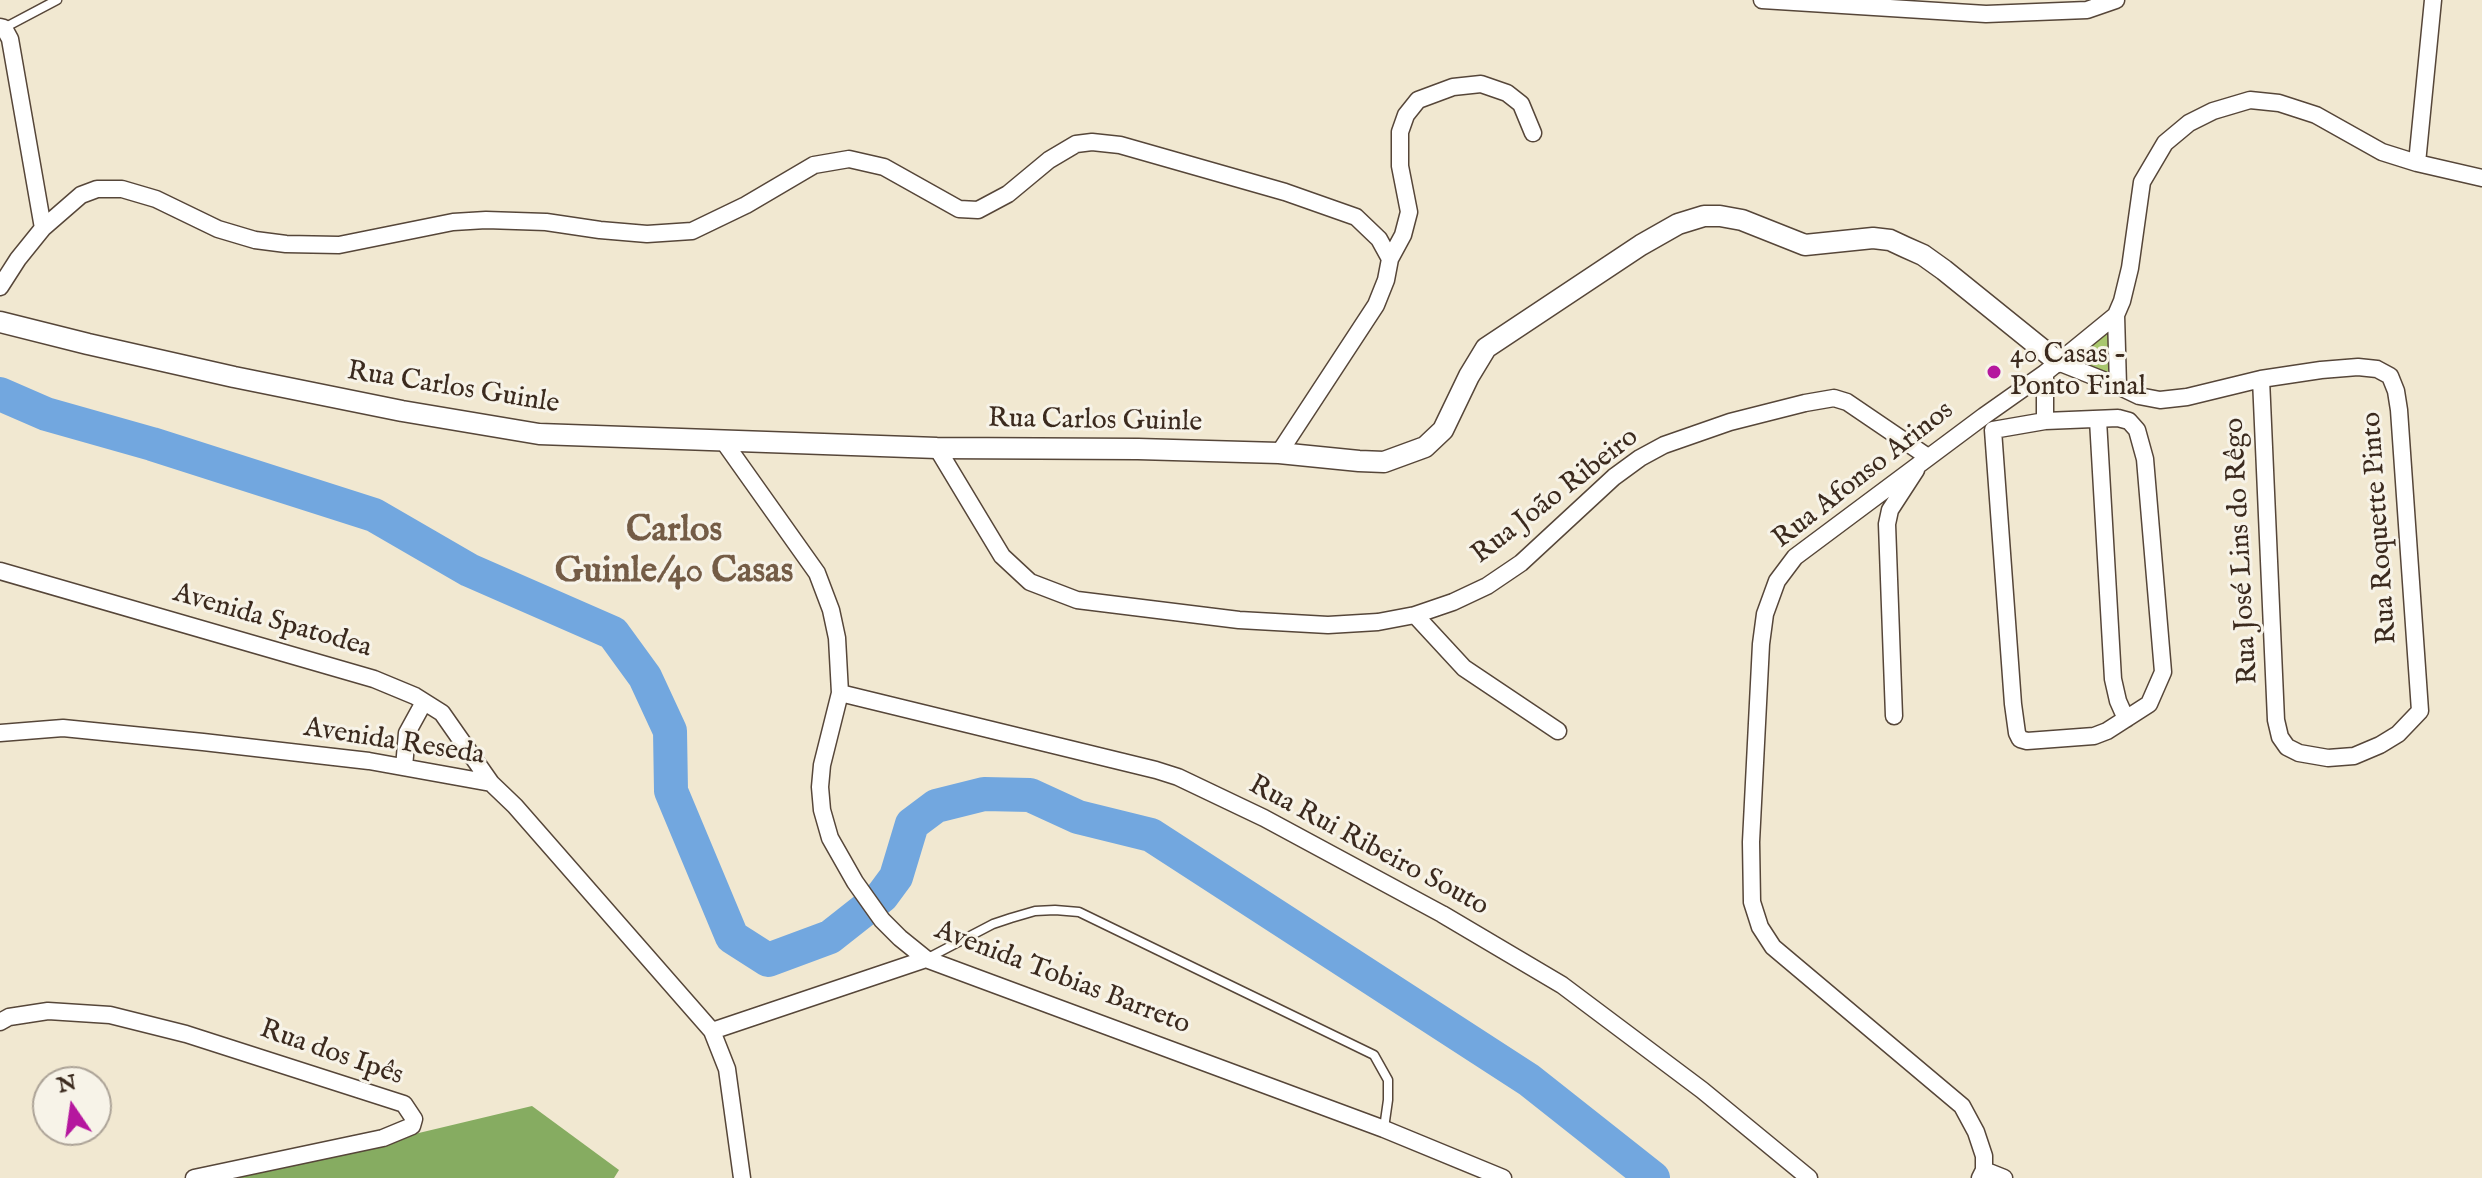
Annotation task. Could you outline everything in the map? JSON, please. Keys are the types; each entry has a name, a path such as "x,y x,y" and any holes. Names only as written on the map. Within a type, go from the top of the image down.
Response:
{"street":[{"path":"1762,0 1986,14 2087,10 2116,0"},
{"path":"2417,163 2433,0"},
{"path":"2,28 10,39 43,228"},
{"path":"1279,453 1376,305 1390,259 1403,235 1409,212 1400,166 1400,132 1406,115 1418,100 1453,87 1481,84 1507,93 1521,104 1533,133"},
{"path":"2118,386 2116,315 2130,268 2142,182 2165,143 2189,123 2213,111 2250,100 2279,103 2316,115 2382,152 2482,178"},
{"path":"0,287 43,228 81,195 97,189 122,189 156,199 218,229 255,240 286,244 339,245 453,222 486,220 546,222 647,234 692,231 746,205 814,165 849,159 884,167 959,209 978,210 1008,194 1061,151 1076,144 1092,142 1120,145 1163,156 1285,192 1356,217 1379,239 1390,259"},
{"name":"Rua Carlos Guinle","path":"0,322 234,377 402,411 539,434 937,448 1279,453 1384,462 1425,447 1443,430 1486,348 1641,245 1678,224 1704,216 1720,216 1742,220 1805,245 1873,238 1890,240 1923,255 1944,270 2052,368"},
{"name":"Rua Afonso Arinos","path":"1982,1174 1984,1156 1962,1106 1773,947 1760,927 1752,902 1751,842 1765,614 1777,581 1795,557 2052,368 2116,315"},
{"name":"Rua Roquette Pinto","path":"2261,379 2358,367 2377,369 2390,376 2396,391 2420,711 2398,734 2380,745 2354,756 2328,758 2299,753 2287,747 2280,737 2276,720"},
{"path":"2045,421 2052,368 2160,400 2187,397 2261,379"},
{"name":"Rua José Lins do Rêgo","path":"2261,379 2276,720"},
{"name":"Rua João Ribeiro","path":"937,448 1002,556 1030,582 1047,590 1077,600 1239,620 1328,625 1378,622 1415,615 1487,586 1521,563 1614,477 1640,458 1664,445 1730,422 1834,398 1847,402 1925,460"},
{"path":"2118,418 2129,421 2140,438 2145,459 2163,672 2149,704 2094,736 2027,741 2020,739 2017,733 1993,430 2045,421 2098,420 2118,418"},
{"path":"2098,420 2112,667 2115,692 2126,719"},
{"name":"Avenida Tobias Barreto","path":"724,442 817,573 831,610 837,638 840,693 822,765 822,810 830,838 855,882 882,920 926,959 1384,1129 1503,1178"},
{"path":"1894,716 1887,524 1890,510 1925,460"},
{"name":"Avenida Spatodea","path":"0,571 374,679 442,713 491,783"},
{"path":"1415,615 1464,668 1558,731"},
{"name":"Rua Rui Ribeiro Souto","path":"840,693 1156,770 1178,777 1264,818 1442,914 1562,985 1702,1090 1809,1178"},
{"path":"404,767 407,733 424,702"},
{"name":"Avenida Reseda","path":"0,733 63,728 354,759 491,783 515,806 712,1031 727,1069 742,1178"},
{"path":"712,1031 926,959"},
{"name":"Rua dos Ipês","path":"0,1022 9,1017 48,1011 110,1015 186,1034 404,1104 414,1119 412,1126 405,1130 374,1141 194,1178"},
{"path":"1982,1174 2004,1178"}],"lane":[{"path":"2,28 57,0"},
{"path":"926,959 993,924 1011,918 1035,911 1079,912 1374,1055 1388,1080 1384,1129"}],"green space":[{"path":"2111,329 2108,375 2068,361"},
{"path":"532,1106 619,1170 614,1178 230,1178"}],"waterway":[{"path":"0,394 46,414 152,444 374,515 469,570 613,633 645,677 670,731 671,791 732,937 768,960 830,937 882,896 896,877 912,824 936,806 984,794 1030,795 1078,817 1151,835 1529,1080 1653,1178"}],"place":[{"name":"40 Casas - Ponto Final","path":"1994,372"}],"district":[{"name":"Carlos Guinle/40 Casas","path":"674,554"}]}
